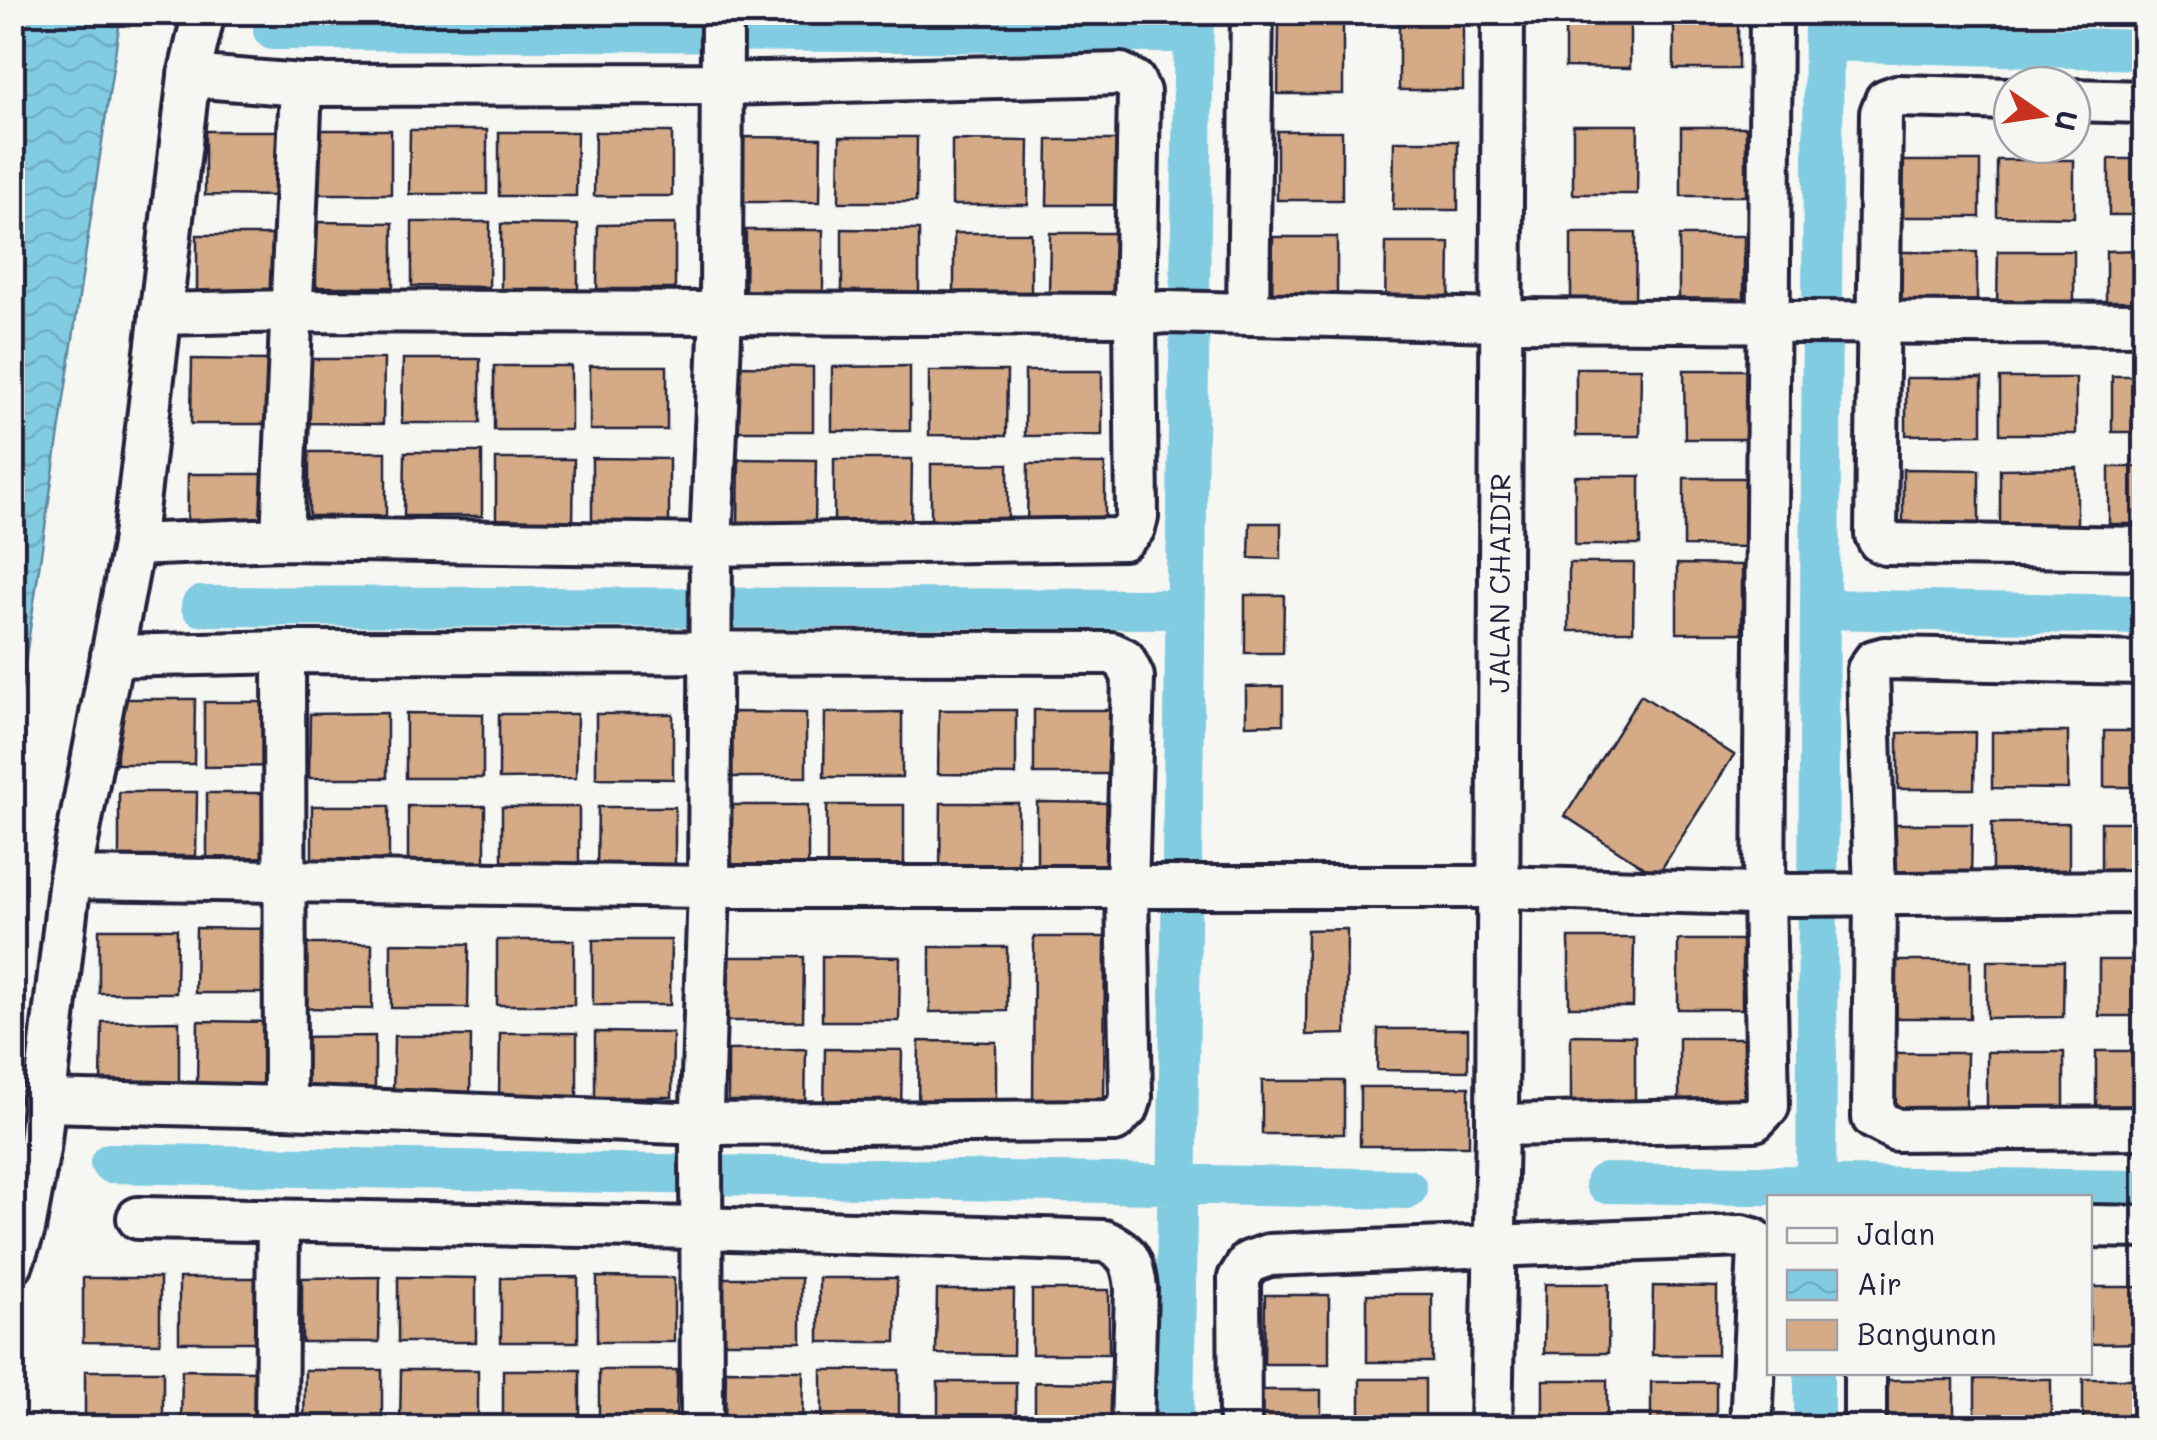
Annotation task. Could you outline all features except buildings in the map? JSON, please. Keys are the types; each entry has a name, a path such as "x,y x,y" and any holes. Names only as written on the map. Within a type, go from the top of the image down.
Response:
{"street":[{"path":"12,1263 24,1230 36,1165 70,878 133,545 190,76 204,12"},
{"path":"702,1428 702,1132 709,887 711,553 721,313 722,12"},
{"path":"1240,313 1252,12"},
{"name":"JALAN CHAIDIR","path":"1490,1428 1496,1140 1503,12"},
{"path":"1496,1140 1754,1120 1769,1101 1778,894 1780,322 1771,12"},
{"path":"133,545 282,540 711,553 1123,540 1134,528 1137,517 1150,313 1139,92 1134,81 1121,74 720,72 301,85 190,76"},
{"path":"282,540 301,85"},
{"path":"1992,98 1896,96 1886,100 1880,113 1866,323 1876,536 1879,541 2144,548"},
{"path":"2092,101 2144,102"},
{"path":"160,314 1240,313 1502,320 2144,324"},
{"path":"44,1101 286,1106 702,1132 1118,1120 1131,1097 1140,888 1133,677 1124,659 1102,652 711,644 112,656"},
{"path":"284,652 286,1106"},
{"path":"2144,663 1885,658 1874,661 1868,670 1863,893 1870,1111 1878,1124 1896,1130 2144,1128"},
{"path":"70,878 709,887 1216,886 1778,894 2144,892"},
{"path":"138,1218 701,1218 1090,1238 1123,1248 1133,1266 1136,1288 1132,1428"},
{"path":"276,1428 278,1221"},
{"path":"2092,1226 2144,1227"},
{"path":"1240,1428 1238,1296 1242,1269 1249,1262 1270,1255 1742,1236 1753,1239 1758,1248 1751,1428"},
{"path":"1865,1375 1865,1428"}],"water":[{"path":"12,13 121,13 13,744"}],"waterway":[{"path":"1174,1428 1194,12"},
{"path":"1816,1195 1824,12"},
{"path":"273,30 1193,33"},
{"path":"1824,41 2144,50"},
{"path":"201,606 1185,609"},
{"path":"1820,609 2144,615"},
{"path":"110,1163 1407,1189"},
{"path":"1605,1183 2144,1190"},
{"path":"1814,1375 1814,1428"}]}
